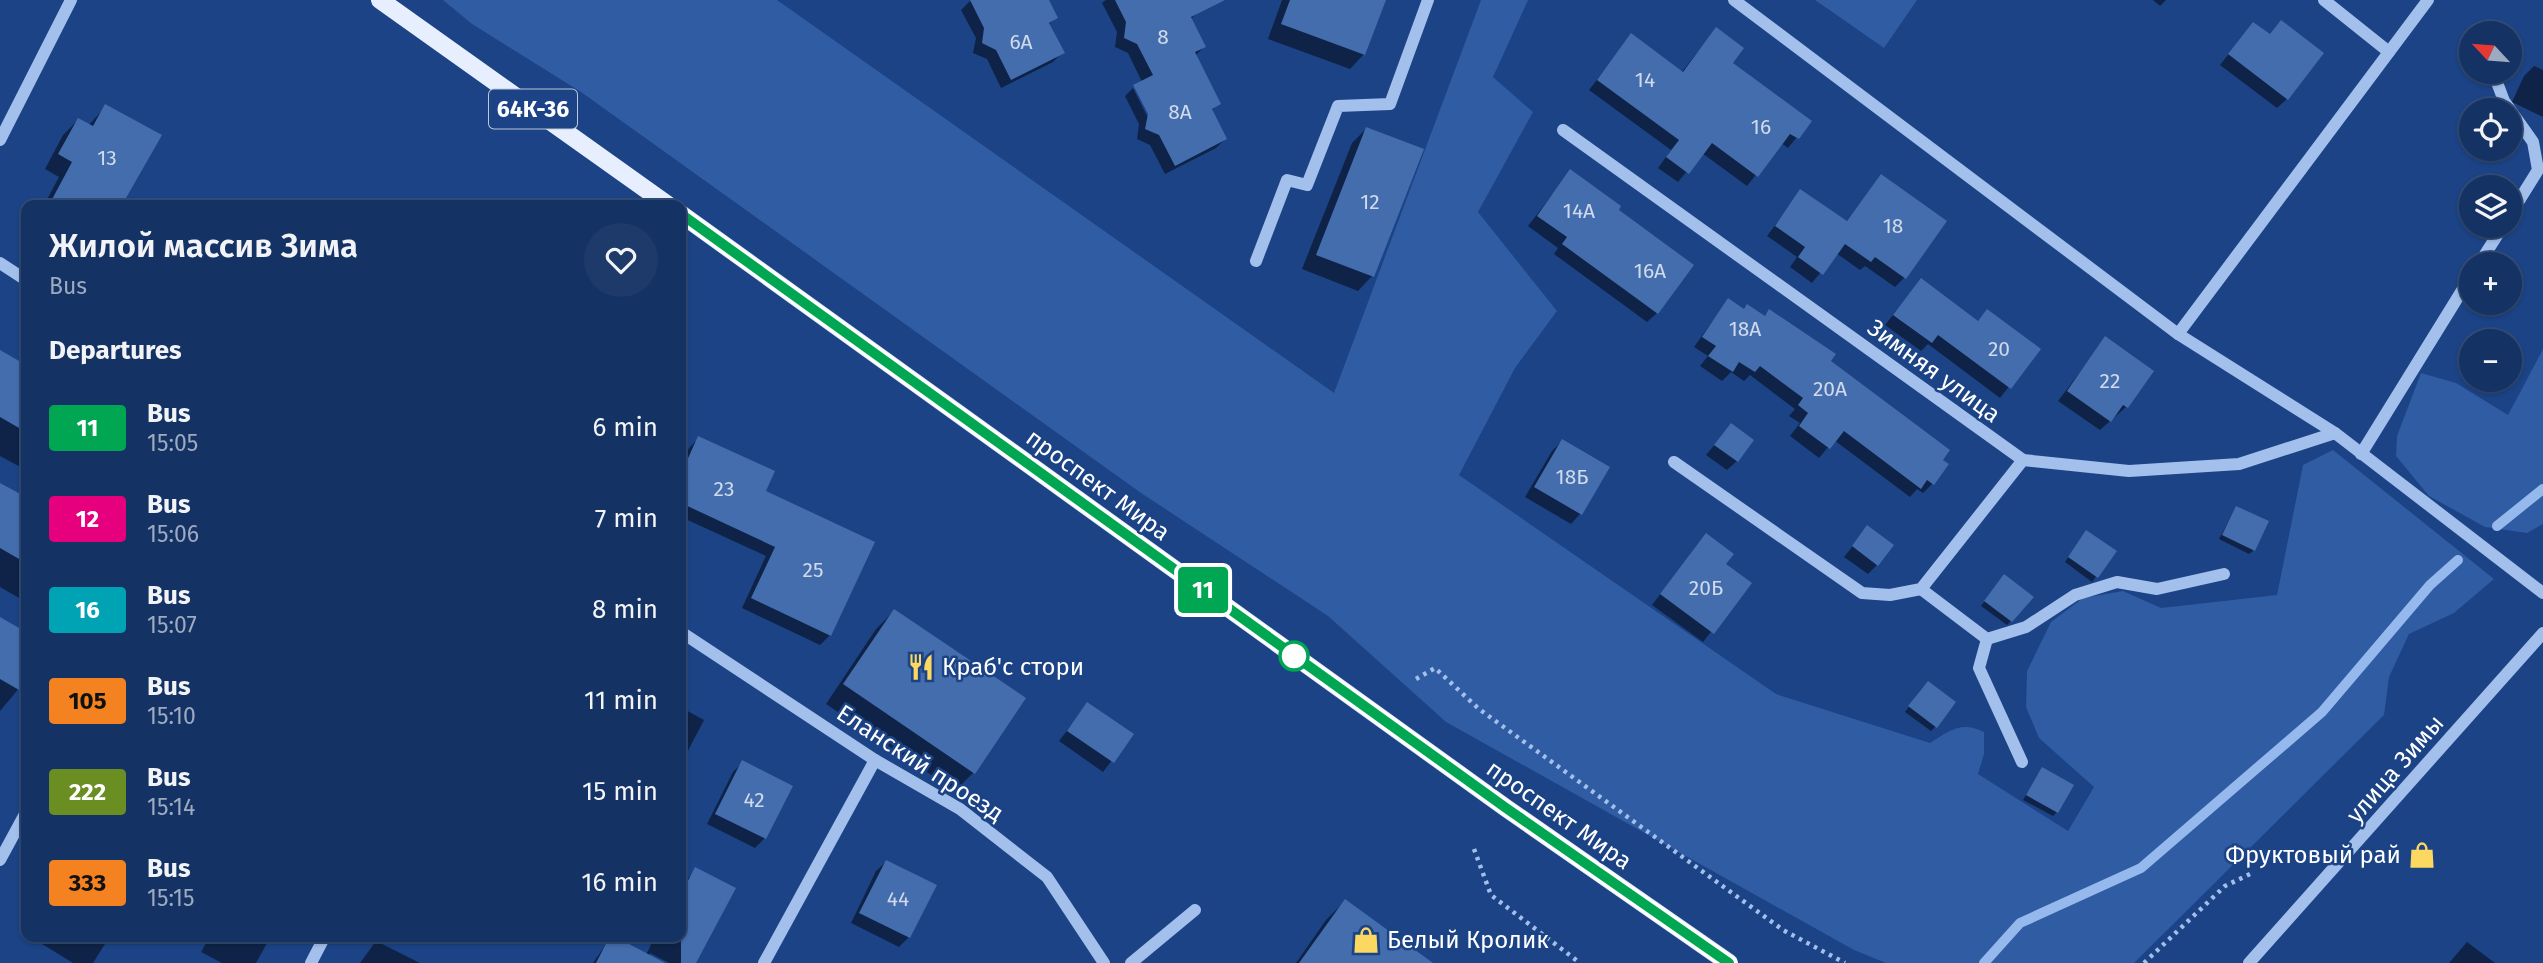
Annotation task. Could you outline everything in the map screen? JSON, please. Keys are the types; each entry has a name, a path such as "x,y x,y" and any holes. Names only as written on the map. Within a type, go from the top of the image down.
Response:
{"main road":[{"name":"64К-36","path":"380,0 661,200"},
{"name":"проспект Мира","path":"686,218 1495,800 1728,963"}],"street":[{"path":"0,140 71,0"},
{"path":"1256,261 1287,180 1307,185 1338,106 1390,104 1428,0"},
{"path":"1734,0 2178,334 2335,433 2543,593"},
{"path":"2324,0 2389,52"},
{"path":"2178,334 2428,0"},
{"path":"2498,84 2504,101 2533,142 2538,170 2522,196"},
{"name":"Зимняя улица","path":"1563,130 2023,460 2129,471 2239,464 2335,433"},
{"path":"0,263 21,276"},
{"path":"2361,454 2459,295"},
{"path":"1674,462 1862,593 1890,596 1921,589 2023,460"},
{"path":"1987,639 2026,627 2075,595 2117,582 2157,589 2224,575"},
{"path":"1921,589 1987,639"},
{"name":"улица Зимы","path":"2249,963 2543,633"},
{"name":"Еланский проезд","path":"686,635 876,760 960,809 1047,877 1104,963"},
{"path":"1987,639 1979,668 2022,762"},
{"path":"764,963 876,760"},
{"path":"0,860 21,821"},
{"path":"1131,963 1195,911"},
{"path":"311,963 322,942"}],"path":[{"path":"1416,679 1435,668 1479,709 1783,929 1845,963"},
{"path":"1474,849 1491,895 1580,963"},
{"path":"2144,963 2225,886 2250,874"}],"shaded area":[{"path":"443,0 777,0 1334,393 1481,0 1528,0 1493,77 1533,112 1478,212 1557,311 1515,368 1459,475 1776,694 1930,743 1956,728 1969,727 1984,732 1984,754 1978,774 2068,831 2094,787 2039,738 2026,707 2027,671 2051,622 2083,598 2123,591 2161,608 2277,595 2303,465 2333,450 2494,579 2454,613 2409,634 2389,677 2384,715 2134,963 1886,963 1854,950 1446,722 1328,616 1141,493 581,92 472,24"},
{"path":"1815,0 1917,0 1884,48"},
{"path":"2543,349 2543,524 2527,533 2485,527 2429,496 2396,456 2397,436 2421,373 2456,383 2459,385 2459,392 2471,392 2508,415"}],"building":[{"path":"970,0 1049,0 1058,18 1049,23 1065,53 1011,80 996,50 982,43 984,28"},
{"path":"1115,0 1225,0 1191,17 1206,47 1195,52 1221,104 1212,109 1227,139 1175,166 1159,135 1145,129 1148,114 1133,85 1153,75 1137,44 1124,38 1126,22"},
{"path":"1290,0 1386,0 1365,55 1281,24"},
{"path":"2281,20 2324,53 2288,100 2228,54 2253,22 2270,34"},
{"path":"1716,27 1744,48 1733,63 1812,121 1799,139 1790,134 1758,177 1712,143 1689,174 1666,157 1679,140 1597,80 1631,33 1683,72"},
{"path":"105,104 162,135 125,200 52,200 72,162 58,154 78,118 93,126"},
{"path":"1366,127 1424,149 1374,277 1316,255"},
{"path":"1570,169 1621,206 1619,210 1694,265 1658,314 1562,244 1567,237 1537,216"},
{"path":"1881,174 1947,221 1906,279 1875,257 1871,262 1845,244 1823,275 1798,257 1805,247 1775,226 1800,189 1847,221"},
{"path":"1921,278 1978,321 1987,309 2041,349 2011,389 1938,335 1932,343 1893,315"},
{"path":"1728,298 1744,309 1747,304 1765,316 1769,309 1836,354 1831,361 1950,450 1943,460 1949,464 1934,485 1927,480 1921,489 1844,431 1830,449 1799,426 1808,413 1798,405 1803,398 1760,366 1755,372 1739,362 1733,372 1708,356 1716,346 1702,337"},
{"path":"2105,336 2154,371 2128,408 2123,405 2111,422 2067,391"},
{"path":"0,350 21,362 21,429 0,417"},
{"path":"1731,423 1754,440 1738,462 1714,445"},
{"path":"698,436 775,471 766,491 875,542 831,636 751,598 775,547 686,505 686,463"},
{"path":"1562,439 1610,467 1582,515 1534,487"},
{"path":"0,483 21,494 21,560 0,548"},
{"path":"2236,506 2269,521 2255,551 2222,535"},
{"path":"1867,525 1894,545 1878,566 1852,546"},
{"path":"2086,530 2117,551 2098,578 2068,557"},
{"path":"1706,533 1734,554 1726,564 1752,583 1714,634 1660,594"},
{"path":"2004,574 2034,597 2012,622 1984,601"},
{"path":"894,609 1026,698 975,774 843,684"},
{"path":"0,617 21,629 21,691 0,679"},
{"path":"1928,681 1956,702 1937,728 1908,706"},
{"path":"1087,702 1134,734 1114,763 1067,731"},
{"path":"742,760 793,786 766,839 715,814"},
{"path":"2042,767 2074,785 2058,813 2026,795"},
{"path":"886,860 937,885 910,938 859,913"},
{"path":"695,867 736,888 696,963 681,963 681,942 686,942 686,884"},
{"path":"1345,899 1433,963 1299,963"},
{"path":"607,942 625,942 665,963 596,963"}],"waterway":[{"path":"2497,526 2543,489"},
{"path":"1984,963 2020,923 2141,868 2322,712 2430,585 2458,560"}],"bus line":[{"name":"11","path":"686,218 1506,808 1729,963"}],"place":[{"name":"Краб'с стори","path":"921,667"},
{"name":"Фруктовый рай","path":"2422,855"},
{"name":"Белый Кролик","path":"1366,940"}]}
